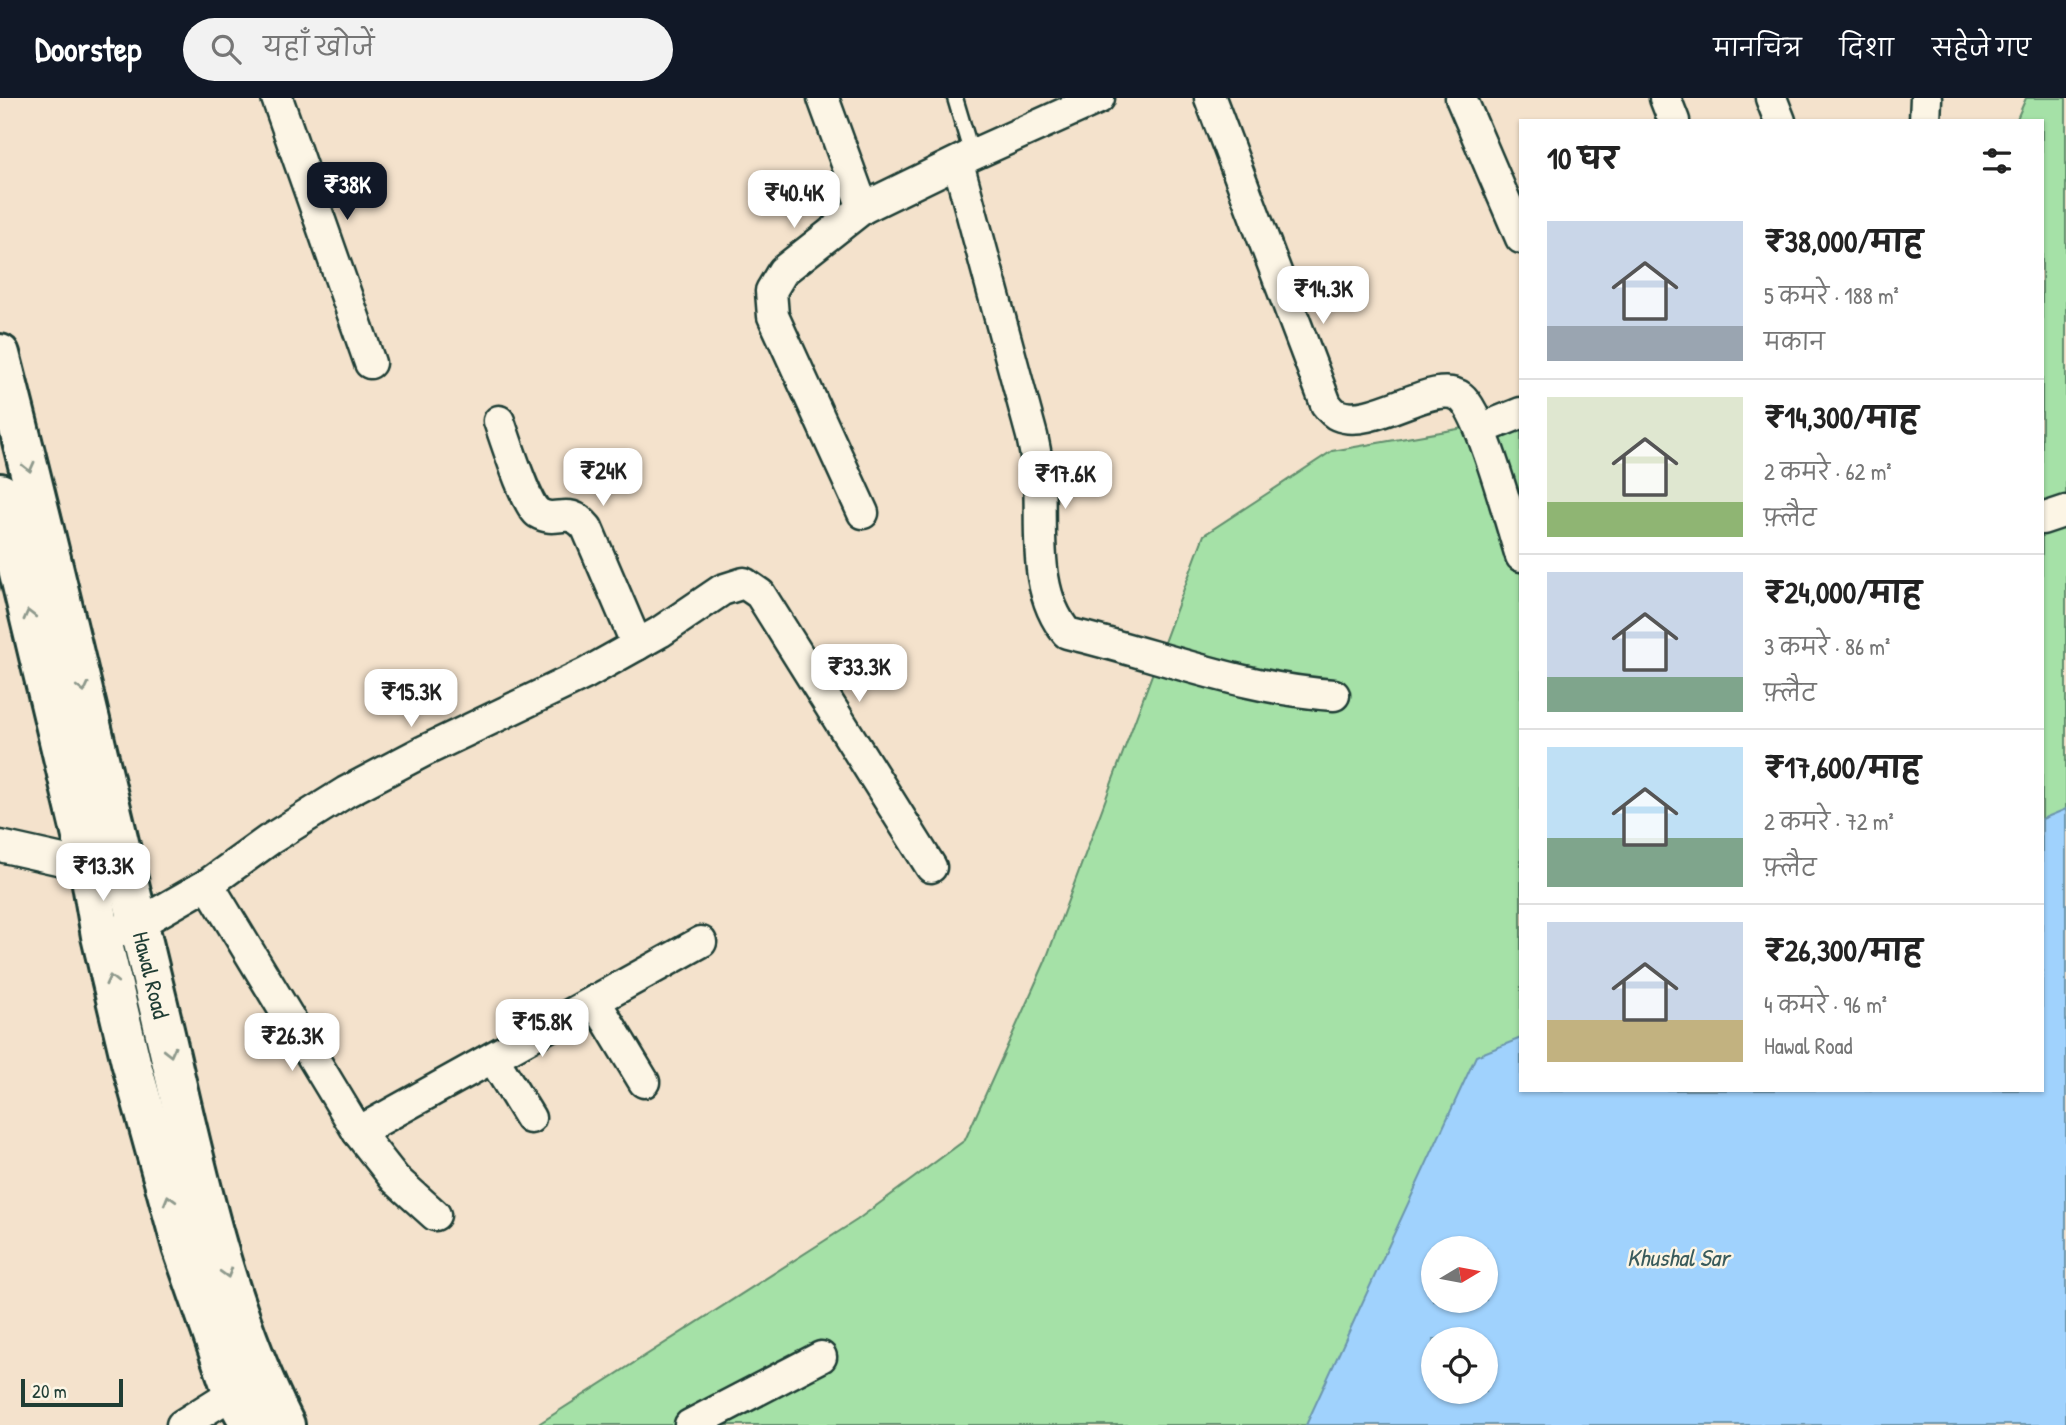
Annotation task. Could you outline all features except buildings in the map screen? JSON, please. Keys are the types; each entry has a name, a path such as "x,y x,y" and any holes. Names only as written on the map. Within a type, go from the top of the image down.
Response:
{"main road":[{"name":"Hawal Road","path":"0,354 51,553 204,1195 245,1335 285,1425"},
{"name":"Hawal Road","path":"0,493 89,866 101,936 131,1062 182,1247 242,1409"}],"street":[{"path":"277,98 370,363"},
{"path":"823,98 863,208"},
{"path":"863,513 772,316 771,291 783,271 863,208 1098,98"},
{"path":"1210,98 1326,404 1336,414 1349,418 1367,416 1437,393 1451,392 1461,397 1481,429 1519,550"},
{"path":"1461,98 1519,233"},
{"path":"1665,98 1673,119"},
{"path":"1771,98 1779,119"},
{"path":"1925,119 1926,98"},
{"path":"965,159 1032,436 1039,476 1043,578 1056,620 1067,633 1225,678 1294,693 1334,695"},
{"path":"1481,429 1519,414"},
{"path":"499,421 535,512 549,517 566,515 578,518 587,528 637,645"},
{"path":"2044,518 2066,510"},
{"path":"101,936 138,924 208,884 269,840 346,792 424,751 585,674 660,632 722,590 744,583 760,594 931,867"},
{"path":"0,846 89,866"},
{"path":"208,884 358,1132 395,1179 435,1215"},
{"path":"358,1132 701,942"},
{"path":"595,1001 644,1082"},
{"path":"493,1058 530,1118"},
{"path":"690,1425 821,1357"},
{"path":"182,1425 242,1409"}],"lane":[{"path":"955,98 965,159"}],"green space":[{"path":"2026,98 2066,98 2066,1425 537,1425 857,1220 965,1140 1045,962 1204,535 1332,451 1519,418 1519,1092 2044,1092 2044,119 2017,119"}],"water":[{"name":"Khushal Sar","path":"2066,809 2066,1425 1306,1425 1476,1056 1519,1039 1519,1092 2044,1092 2044,818"}]}
